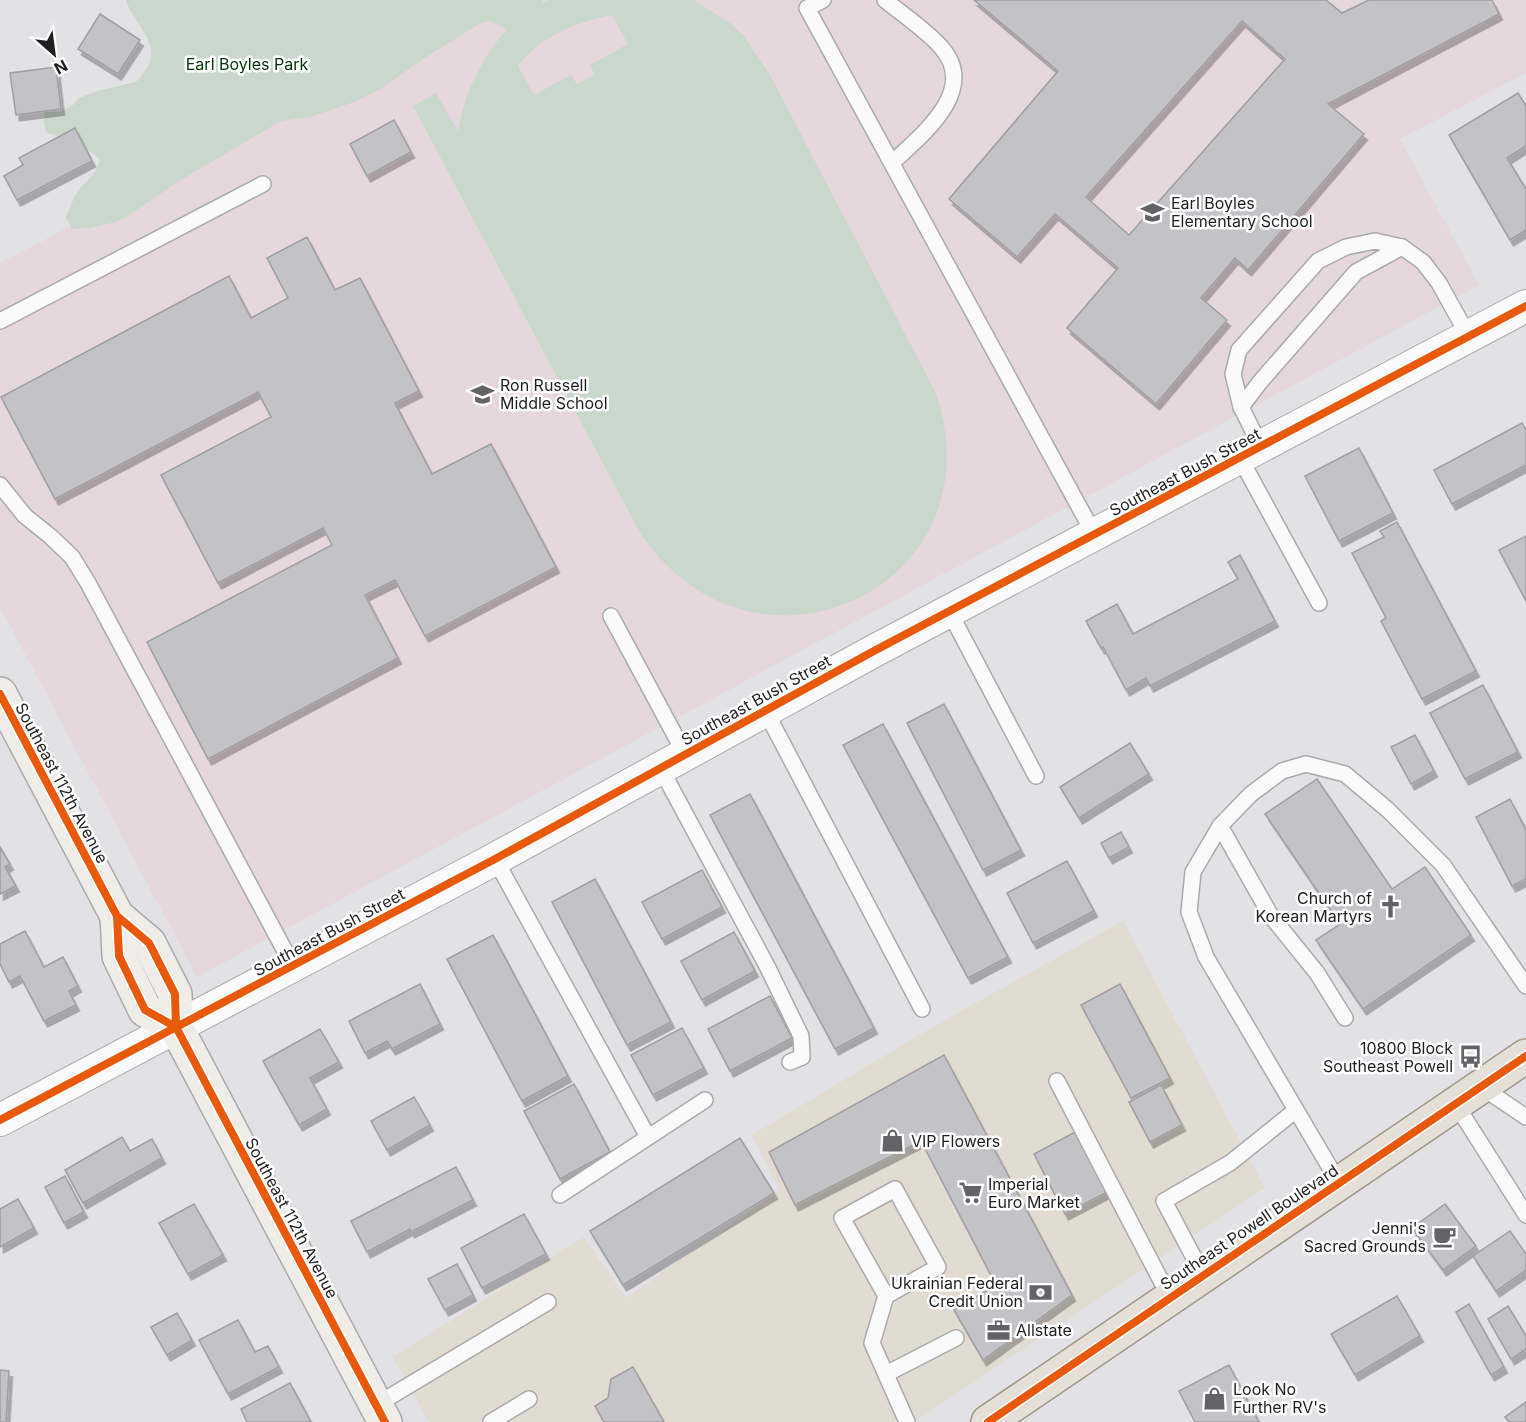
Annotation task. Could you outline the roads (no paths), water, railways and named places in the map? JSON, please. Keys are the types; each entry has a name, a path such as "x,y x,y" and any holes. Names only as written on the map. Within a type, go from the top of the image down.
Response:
{"main road":[{"name":"Southeast Powell Boulevard","path":"988,1422 1526,1056"}],"street":[{"name":"Southeast Bush Street","path":"0,1120 495,859 949,611 1526,306"},
{"name":"Southeast 112th Avenue","path":"0,694 117,916 119,956 145,1010 176,1027 381,1413"}],"lane":[{"path":"823,0 807,9 1094,534"},
{"path":"885,0 942,47 952,64 953,81 951,96 945,109 892,163"},
{"path":"0,321 263,184"},
{"path":"1319,603 1251,453 1233,374 1239,350 1318,261 1346,247 1375,241 1402,247 1423,262 1469,337"},
{"path":"1241,407 1356,272 1402,247"},
{"path":"0,485 25,516 72,557 88,583 293,966"},
{"path":"949,611 1036,776"},
{"path":"611,616 649,688 672,761 740,914 801,1036 802,1057 790,1062"},
{"path":"765,710 922,1009"},
{"path":"1339,1182 1206,957 1189,912 1193,872 1220,826 1251,794 1282,771 1306,764 1345,774 1388,810 1443,865 1526,986"},
{"path":"1220,826 1271,916 1317,973 1345,1018"},
{"path":"495,859 648,1137"},
{"path":"1057,1081 1170,1298"},
{"path":"1468,1094 1526,1117"},
{"path":"1468,1094 1526,1215"},
{"path":"560,1195 705,1100"},
{"path":"1203,1275 1164,1201 1230,1163 1296,1110"},
{"path":"886,1296 842,1218 895,1189 938,1267 886,1296 872,1343 907,1422"},
{"path":"381,1413 548,1302"},
{"path":"886,1374 956,1338"},
{"path":"490,1422 530,1399"}],"place":[{"name":"Earl Boyles Elementary School","path":"1153,212"},
{"name":"Ron Russell Middle School","path":"482,394"},
{"name":"Church of Korean Martyrs","path":"1390,907"},
{"name":"10800 Block Southeast Powell","path":"1471,1057"},
{"name":"VIP Flowers","path":"893,1141"},
{"name":"Imperial Euro Market","path":"970,1193"},
{"name":"Jenni's Sacred Grounds","path":"1444,1237"},
{"name":"Ukrainian Federal Credit Union","path":"1041,1292"},
{"name":"Allstate","path":"998,1330"},
{"name":"Look No Further RV's","path":"1215,1398"}],"park label":[{"name":"Earl Boyles Park","path":"247,64"}]}
